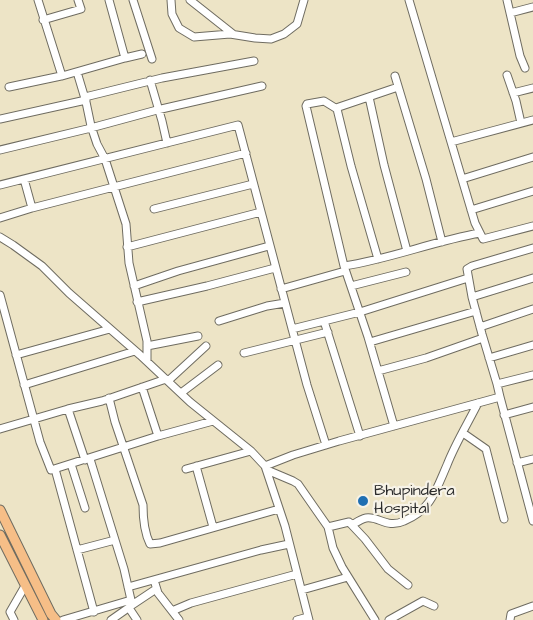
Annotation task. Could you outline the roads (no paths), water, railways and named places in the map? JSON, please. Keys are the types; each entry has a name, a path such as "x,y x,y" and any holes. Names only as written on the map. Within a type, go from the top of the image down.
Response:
{"main road":[{"path":"0,510 51,614 56,620"},
{"path":"0,536 43,620"}],"street":[{"path":"38,0 61,76"},
{"path":"43,20 81,9 78,0"},
{"path":"109,0 125,58"},
{"path":"133,0 152,60"},
{"path":"171,0 172,14 178,28 194,37 234,35 255,38 270,38 284,34 297,24 304,0"},
{"path":"190,0 234,35"},
{"path":"408,0 471,210 482,239 486,240 533,226"},
{"path":"507,0 524,68"},
{"path":"510,13 533,7"},
{"path":"8,87 61,76 142,54"},
{"path":"0,119 150,80 254,61"},
{"path":"77,72 91,128 105,159 126,224 127,247 147,346 147,361"},
{"path":"507,75 522,123"},
{"path":"395,76 426,179 442,242"},
{"path":"150,80 167,143"},
{"path":"0,150 157,110 262,86"},
{"path":"336,108 398,87"},
{"path":"513,93 533,88"},
{"path":"369,98 407,251"},
{"path":"378,259 349,162 336,108 320,101 307,104 345,268 370,342 394,426"},
{"path":"451,142 533,120"},
{"path":"0,185 237,125 307,385 326,445"},
{"path":"0,218 114,186 246,153"},
{"path":"462,179 533,157"},
{"path":"24,179 32,208"},
{"path":"154,209 253,184"},
{"path":"471,210 533,191"},
{"path":"127,247 261,212"},
{"path":"281,289 345,268 480,233"},
{"path":"0,237 42,266 181,393 251,451 266,468 290,544 308,619 297,620"},
{"path":"134,286 178,271 270,246"},
{"path":"533,248 469,267 467,270 472,297 533,522"},
{"path":"137,302 276,268"},
{"path":"351,286 406,272"},
{"path":"292,329 360,312 468,278"},
{"path":"472,297 533,278"},
{"path":"0,295 40,442 51,470 158,436 213,421"},
{"path":"219,321 267,306 285,303"},
{"path":"480,327 533,309"},
{"path":"370,342 476,311"},
{"path":"324,321 360,436"},
{"path":"16,356 110,329"},
{"path":"244,353 328,332"},
{"path":"147,346 198,336"},
{"path":"378,371 426,358 483,338"},
{"path":"489,358 533,345"},
{"path":"0,429 167,380 206,346"},
{"path":"24,385 135,351"},
{"path":"181,393 218,365"},
{"path":"497,384 533,376"},
{"path":"142,386 158,436"},
{"path":"266,468 293,455 500,397"},
{"path":"109,398 143,505 146,537 150,544 160,543 279,509"},
{"path":"352,525 360,520 371,518 383,523 395,524 407,520 429,502 438,488 447,465 478,403"},
{"path":"504,415 533,407"},
{"path":"68,409 115,540 124,569 131,604 137,620"},
{"path":"463,433 486,449 504,519"},
{"path":"186,470 251,451"},
{"path":"517,463 533,459"},
{"path":"71,464 85,508"},
{"path":"196,466 213,527"},
{"path":"266,468 294,480 298,484 328,527 335,554 375,620"},
{"path":"55,469 94,612"},
{"path":"328,527 346,522 352,525 388,569 408,585"},
{"path":"77,550 115,540"},
{"path":"128,587 261,550 290,544"},
{"path":"172,611 191,603 297,574"},
{"path":"302,590 348,577"},
{"path":"154,580 156,589 179,620"},
{"path":"14,620 10,612 25,586"},
{"path":"111,620 131,604 156,589"},
{"path":"389,620 423,601 434,606"},
{"path":"63,620 131,604"},
{"path":"510,620 511,614 533,606"}],"place":[{"name":"Bhupindera Hospital","path":"363,501"}]}
